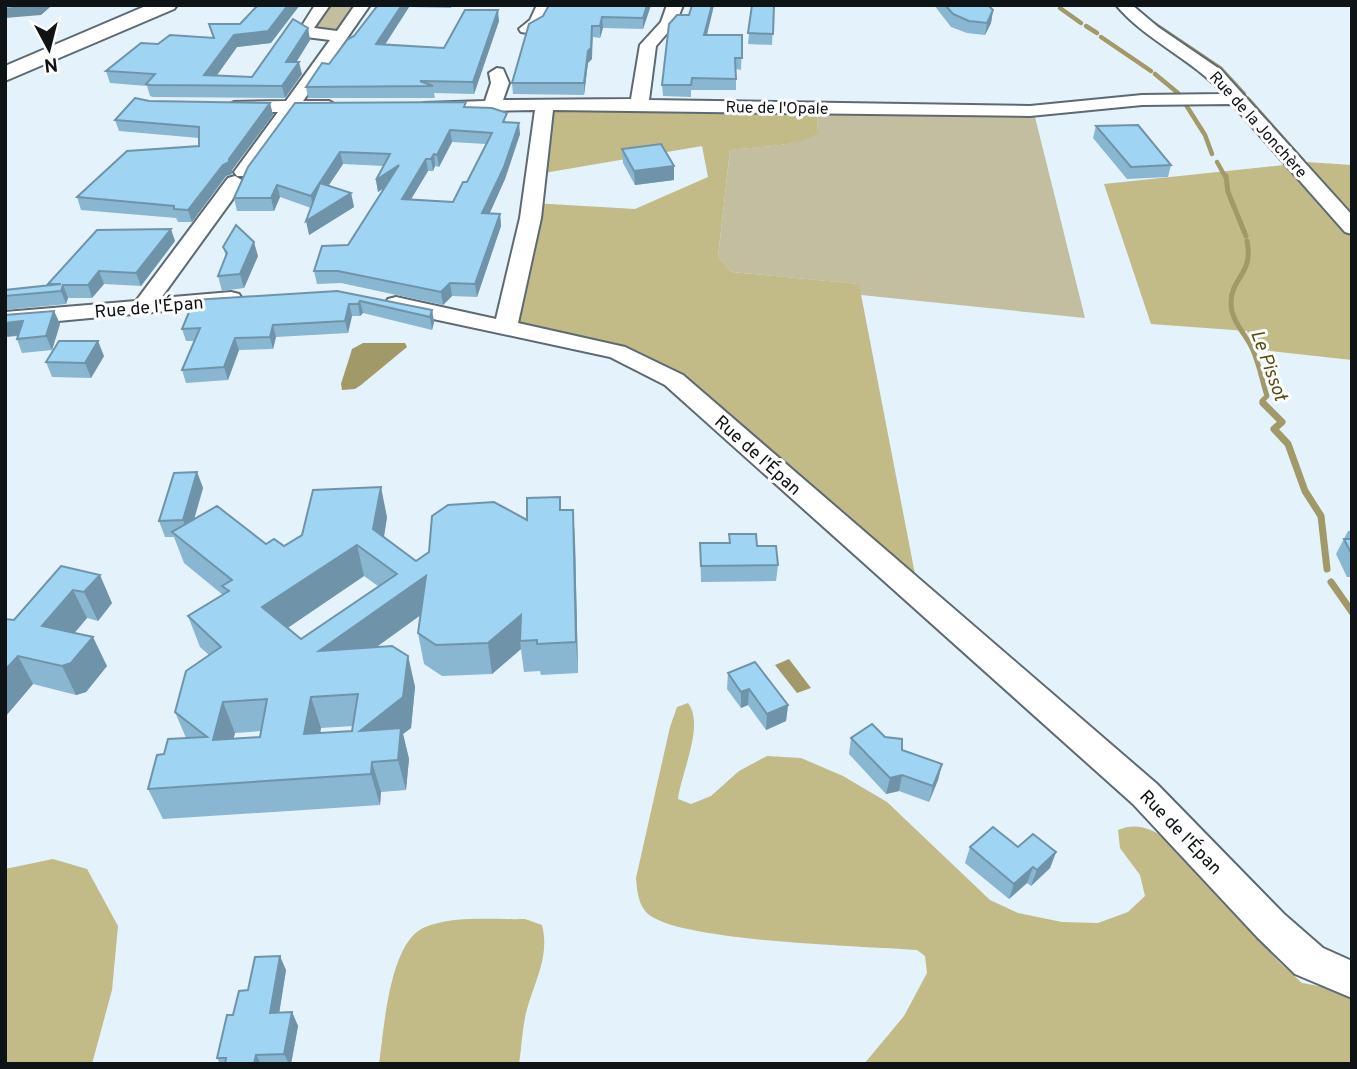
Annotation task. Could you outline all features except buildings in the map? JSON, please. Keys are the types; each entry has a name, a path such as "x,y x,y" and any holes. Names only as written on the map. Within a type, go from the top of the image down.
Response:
{"highway":[{"path":"5,62 139,5"},
{"path":"5,74 167,5"}],"street":[{"path":"323,5 306,28 306,32 341,36"},
{"path":"144,307 363,5"},
{"path":"527,29 537,23 545,5"},
{"path":"639,105 648,45 668,23 675,5"},
{"name":"Rue de la Jonchère","path":"1124,5 1152,30 1206,65 1352,228"},
{"path":"492,106 500,83 497,73"},
{"name":"Rue de l'Opale","path":"418,107 639,105 1030,111 1150,100 1237,99"},
{"path":"505,328 524,254 533,203 541,153 544,105"},
{"path":"218,107 343,106"},
{"name":"Rue de l'Épan","path":"5,319 250,297"},
{"name":"Rue de l'Épan","path":"370,298 617,352 674,380 1145,794 1271,926 1309,961 1334,975 1352,980"}],"shaded area":[{"path":"331,5 356,5 336,30 316,29 315,26"},
{"path":"544,105 817,108 818,132 811,137 777,146 730,150 718,257 732,272 859,284 919,595 637,361 505,328 533,203 635,209 708,177 702,146 538,174"},
{"path":"817,113 1035,117 1085,318 861,295 858,284 732,272 718,257 730,150 802,140 818,131"},
{"path":"1306,162 1352,165 1352,215"},
{"path":"1294,164 1352,228 1352,360 1253,349 1247,331 1151,324 1104,184"},
{"path":"363,343 405,343 407,347 355,389 342,390 341,384 352,349"},
{"path":"789,659 811,688 797,693 775,665"},
{"path":"688,703 693,712 693,736 678,799 691,804 711,796 739,771 767,756 801,758 843,776 887,802 990,900 1018,913 1062,922 1098,923 1128,912 1145,896 1140,875 1120,848 1118,830 1138,827 1156,833 1168,840 1278,961 1302,983 1352,992 1352,1064 864,1064 904,1016 927,973 925,956 917,950 775,941 695,930 665,923 647,913 638,897 636,878 670,727 677,707"},
{"path":"53,859 87,869 118,926 112,990 92,1064 5,1064 5,869"},
{"path":"525,919 542,925 544,947 525,1016 519,1064 379,1064 395,969 402,951 412,937 423,928 447,921"}],"waterway":[{"name":"Le Pissot","path":"1060,8 1081,23"},
{"path":"1153,23 1220,68 1244,94"},
{"name":"Le Pissot","path":"1086,26 1097,33"},
{"name":"Le Pissot","path":"1101,37 1151,71"},
{"name":"Le Pissot","path":"1155,74 1178,93"},
{"path":"1248,99 1303,161"},
{"name":"Le Pissot","path":"1186,105 1205,135 1212,154"},
{"name":"Le Pissot","path":"1217,162 1226,178"},
{"name":"Le Pissot","path":"1226,176 1228,192 1246,236"},
{"name":"Le Pissot","path":"1247,241 1247,261 1234,287 1231,303 1236,321 1257,360 1267,396 1263,403"},
{"name":"Le Pissot","path":"1263,403 1282,422 1274,429 1288,444 1305,491 1321,516 1327,569"},
{"name":"Le Pissot","path":"1331,582 1352,612"}]}
